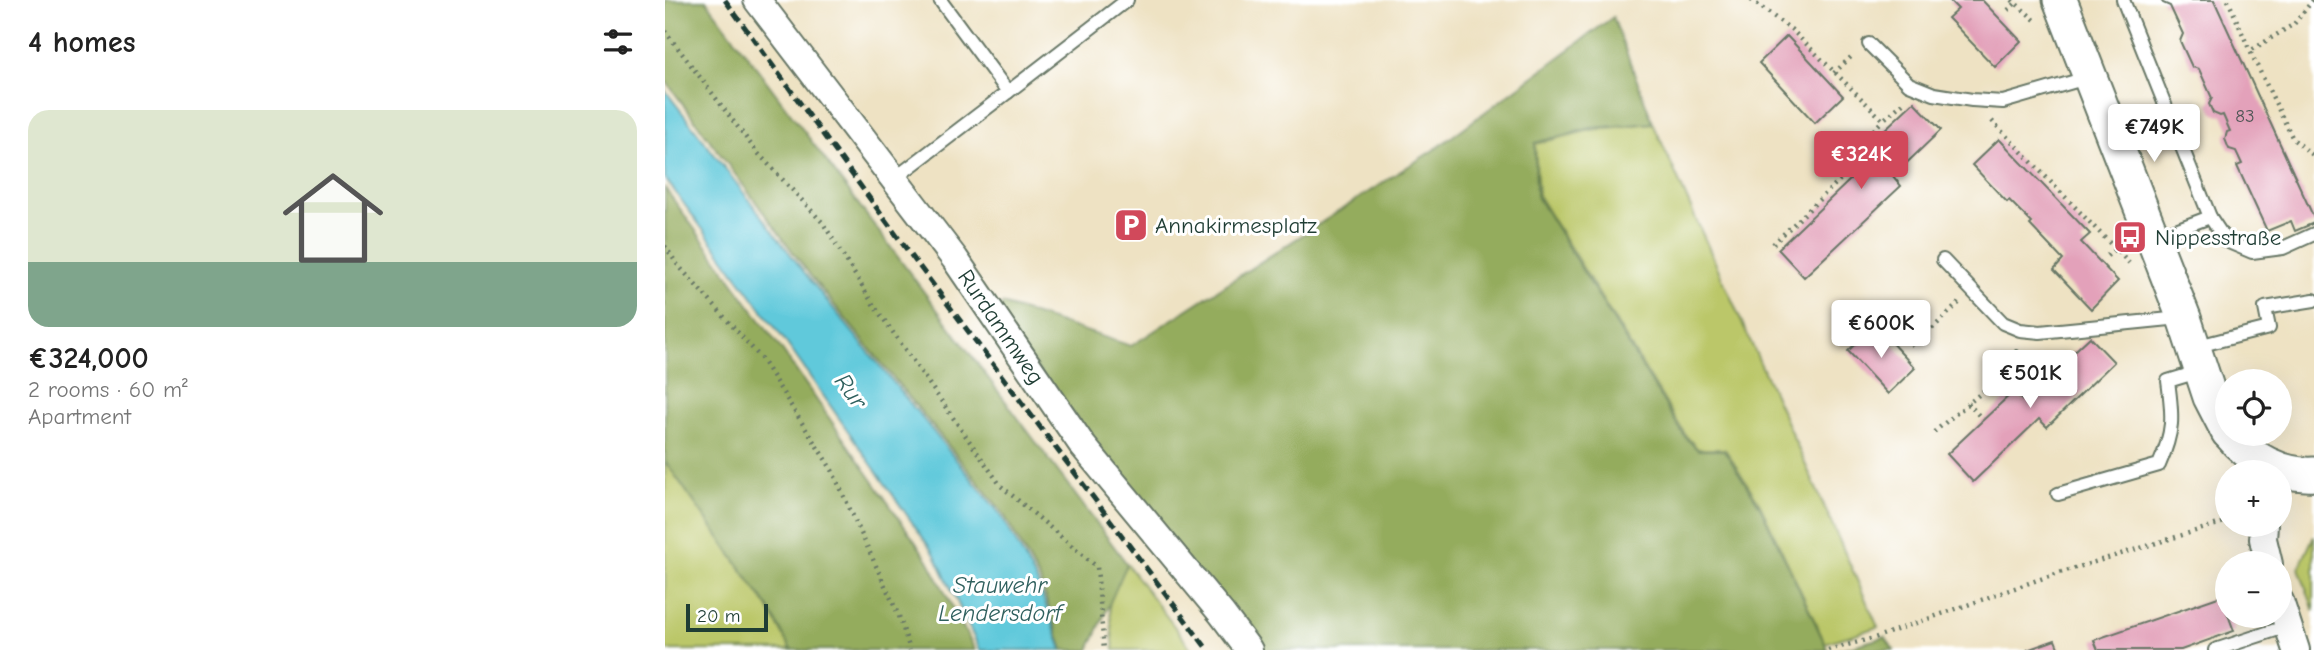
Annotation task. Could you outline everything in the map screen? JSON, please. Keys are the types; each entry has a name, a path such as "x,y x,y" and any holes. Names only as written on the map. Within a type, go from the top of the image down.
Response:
{"street":[{"name":"Rurdammweg","path":"757,0 955,259 1083,446 1214,603 1249,650"},
{"path":"2060,0 2157,248 2215,407"},
{"path":"2243,446 2260,460"},
{"path":"2292,473 2314,474"}],"lane":[{"path":"940,0 1008,92"},
{"path":"894,179 1126,0"},
{"path":"2123,0 2210,217 2227,241 2252,252 2283,248 2314,234"},
{"path":"1869,44 1909,84 1919,89 1972,100 2004,102 2091,76"},
{"path":"2157,248 2210,217"},
{"path":"1943,260 2003,323 2019,330 2193,345 2269,328 2265,308 2314,300"},
{"path":"2058,494 2158,465 2168,443 2173,416 2168,381 2193,345"},
{"path":"2215,650 2282,628"}],"path":[{"path":"1751,0 1792,30 1883,120"},
{"path":"2228,0 2293,139 2314,156"},
{"path":"2250,51 2294,24 2313,0"},
{"path":"2008,10 2016,3"},
{"path":"665,31 756,151 823,223 873,304 1001,486 1097,567 1104,650"},
{"path":"1773,244 1850,170 1861,142 1919,89"},
{"path":"1972,100 2135,269 2157,248"},
{"path":"665,246 677,264 760,356 832,470 899,617 910,650"},
{"path":"2108,256 2115,249"},
{"path":"1907,339 1914,346 1972,290"},
{"path":"1934,432 2015,365 2019,330"},
{"path":"1968,403 1982,419"},
{"path":"1828,650 1874,638 2046,577 2215,525"}],"green space":[{"path":"665,0 706,0 1127,564 1089,650 1063,650 1040,580 1003,513 813,279 665,80"},
{"path":"1613,17 1653,123 1591,128 1535,143 1536,195 1685,437 1698,450 1724,450 1760,506 1828,650 1257,650 996,316 1002,304 1131,346 1438,147"},
{"path":"1653,123 1878,627 1825,643 1760,504 1725,449 1698,449 1686,436 1538,195 1535,144 1591,130"},
{"path":"665,188 928,560 975,650 791,650 769,608 665,461"},
{"path":"665,461 769,608 791,650 665,650"},
{"path":"2314,536 2314,611 2299,568"},
{"path":"1127,564 1192,650 1114,650 1109,601"},
{"path":"1885,637 1894,650 1838,650"}],"water":[{"name":"Stauwehr Lendersdorf","path":"665,90 811,281 1001,515 1037,581 1062,650 980,650 935,555 785,341 665,178"}],"building":[{"path":"1949,0 1982,0 2021,41 1995,67 1948,18 1958,9"},
{"path":"2161,0 2214,0 2314,223 2295,231 2291,221 2267,231 2237,166 2242,164 2236,151 2229,149 2225,139 2230,131 2223,115 2213,113 2209,104 2212,98 2199,69 2192,67 2180,41 2183,34 2170,6"},
{"path":"1787,36 1843,96 1815,123 1759,63"},
{"path":"1914,102 1941,130 1893,176 1901,186 1804,277 1778,249 1874,157 1865,148"},
{"path":"1999,139 2090,234 2081,242 2118,281 2091,309 2054,270 2063,260 2030,225 2032,223 2009,200 2007,202 1972,165"},
{"path":"1875,325 1915,368 1888,394 1848,351"},
{"path":"2090,337 2114,362 2047,427 2039,419 1973,482 1947,454 2014,391 2022,400"},
{"path":"2215,598 2215,628 2233,628 2234,631 2181,650 2098,650 2094,640"},
{"path":"2055,640 2059,650 2027,650"}],"railway":[{"path":"725,0 916,262 1208,650"}],"place":[{"name":"Annakirmesplatz","path":"1131,225"},
{"name":"Nippesstraße","path":"2130,237"}],"water label":[{"name":"Rur","path":"851,391"}]}
